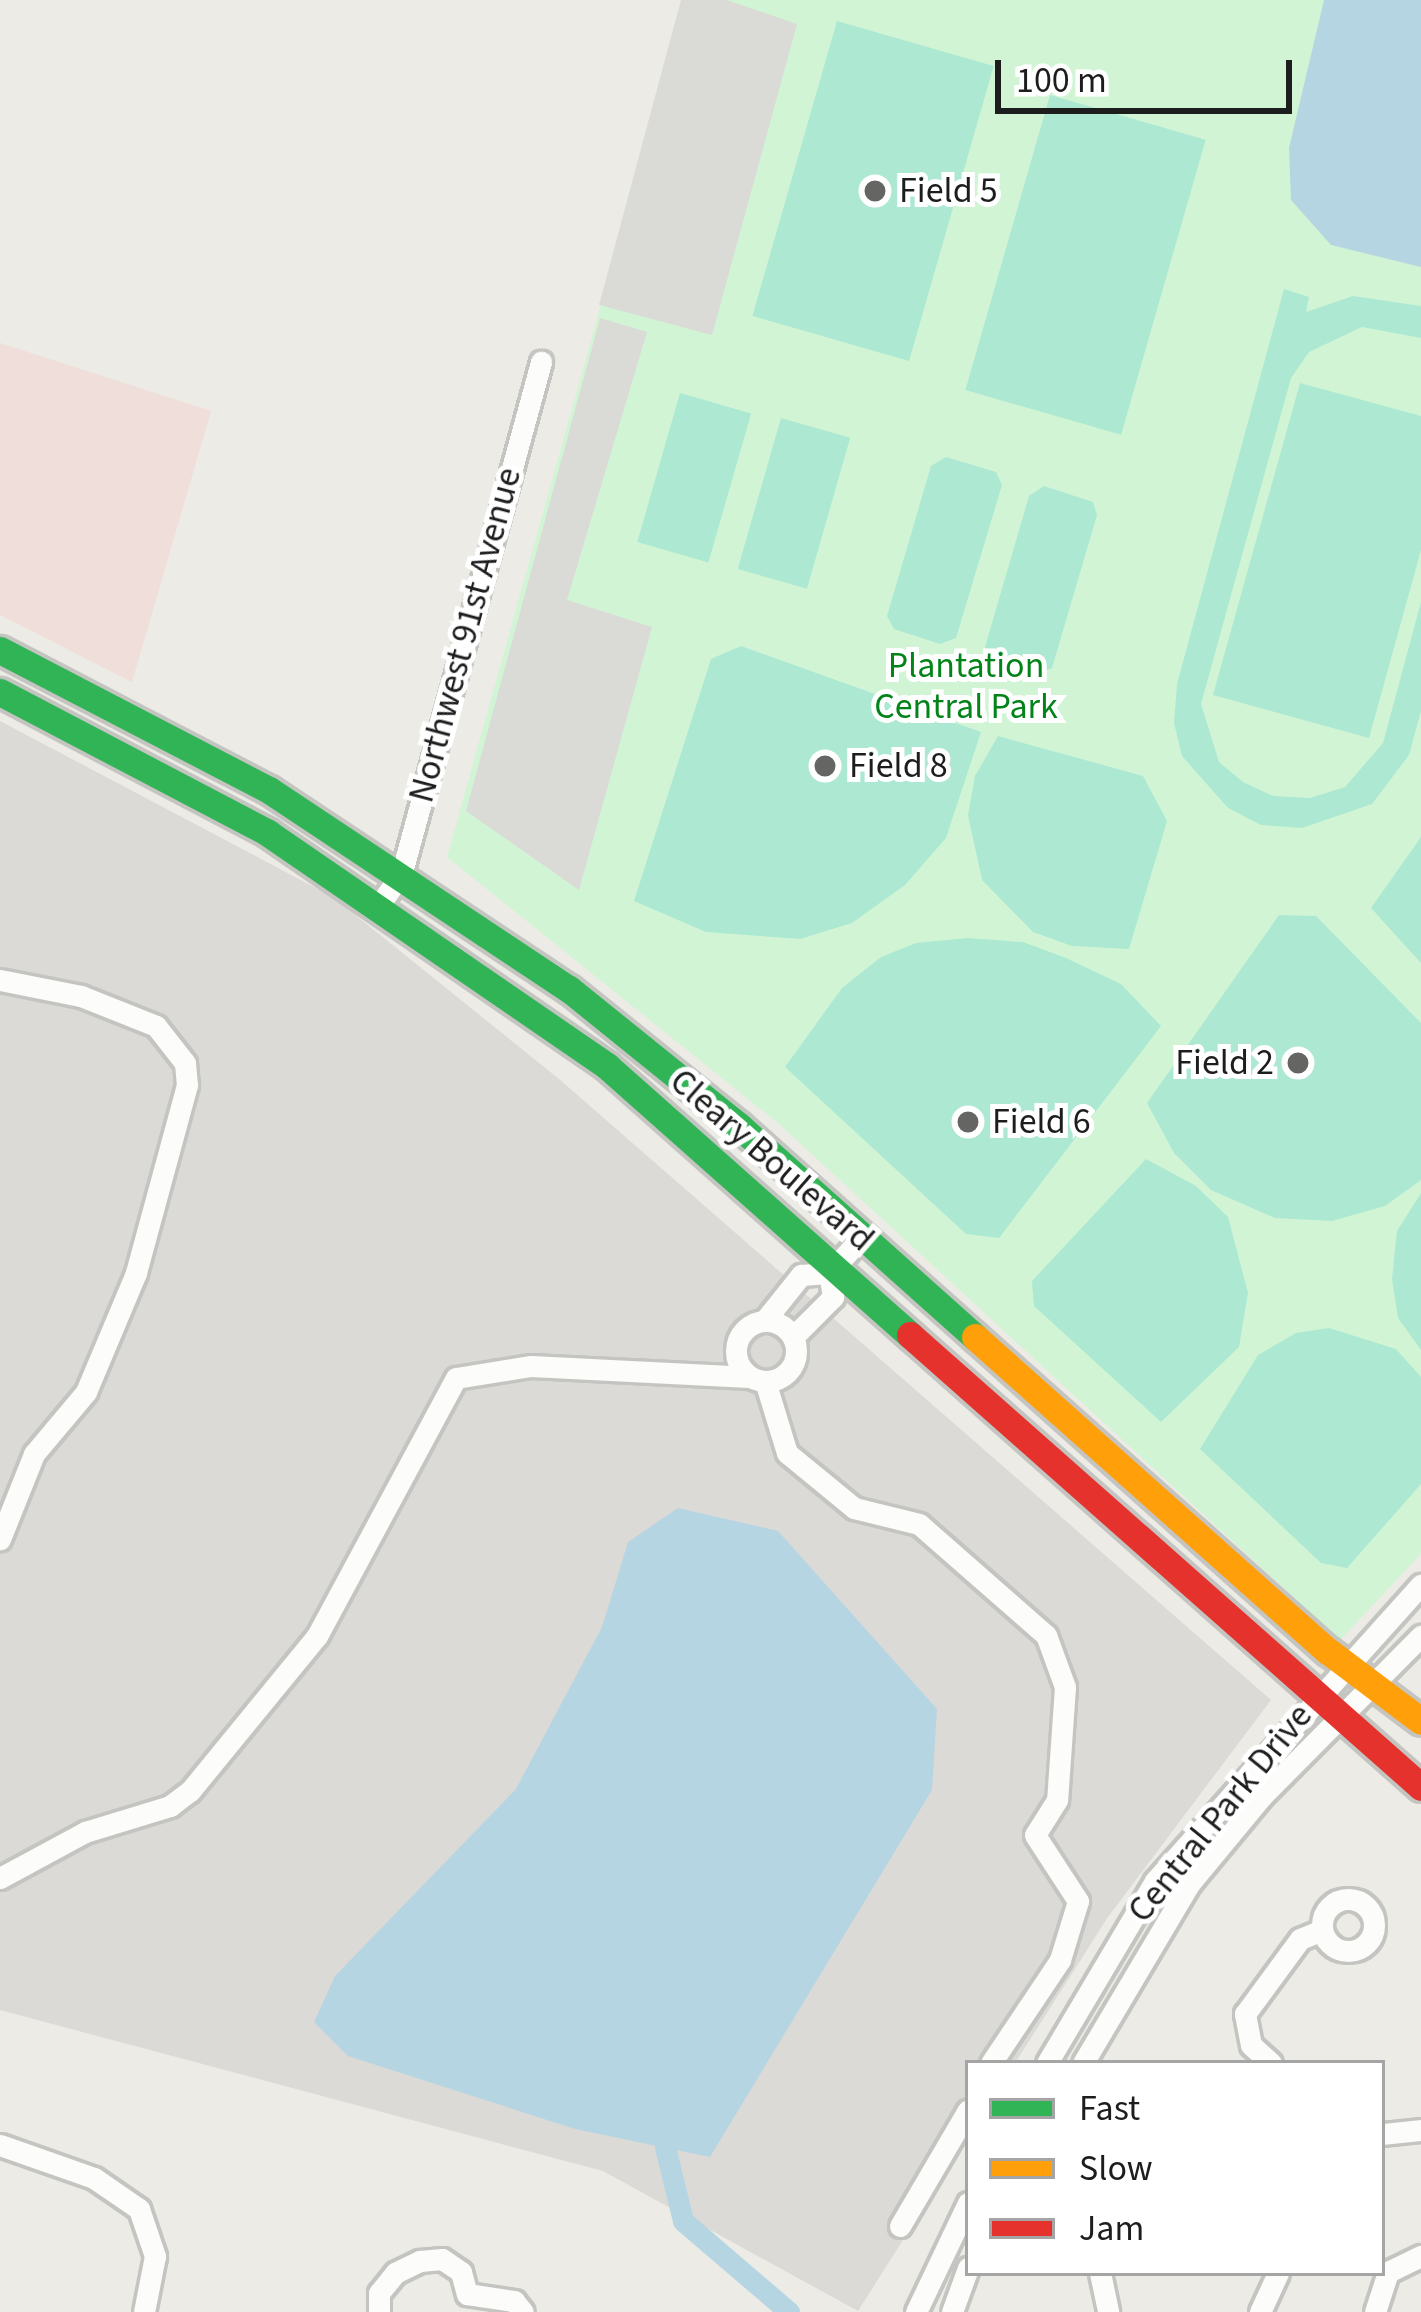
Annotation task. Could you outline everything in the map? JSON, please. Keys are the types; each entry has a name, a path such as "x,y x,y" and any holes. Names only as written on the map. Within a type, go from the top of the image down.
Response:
{"street":[{"name":"Northwest 91st Avenue","path":"380,904 402,872 541,362"},
{"name":"Cleary Boulevard","path":"0,650 204,753 402,872 626,1033 1328,1652 1381,1683 1421,1721"},
{"name":"Cleary Boulevard","path":"0,692 172,778 380,904 607,1066 1346,1715 1421,1787"},
{"path":"0,980 81,996 156,1026 185,1063 187,1085 136,1273 86,1392 34,1454 0,1539"},
{"path":"693,1370 736,1342 747,1326 765,1320 801,1275 833,1268 862,1237"},
{"path":"0,1878 85,1832 170,1806 190,1791 317,1636 456,1378 531,1366 693,1370 758,1379 789,1370 793,1336 833,1297 833,1268"},
{"path":"765,1320 793,1336"},
{"path":"736,1342 737,1362 758,1379 787,1453 854,1508 920,1524 1046,1635 1065,1688 1057,1800 1035,1835 1060,1862 1078,1901 1060,1960 1000,2040 993,2060"},
{"name":"Central Park Drive","path":"1049,2060 1155,1881 1319,1693 1421,1586"},
{"name":"Central Park Drive","path":"1085,2060 1190,1883 1262,1796 1381,1683 1421,1636"},
{"path":"1268,2060 1251,2045 1245,2014 1300,1940 1322,1930"},
{"path":"900,2226 965,2115"},
{"path":"1385,2134 1421,2130"},
{"path":"0,2145 94,2178 139,2209 154,2256 144,2312"},
{"path":"916,2312 965,2209"},
{"path":"1375,2312 1388,2272 1421,2256"},
{"path":"379,2312 379,2293 395,2273 421,2261 442,2259 461,2272 467,2294"},
{"path":"952,2312 965,2276"},
{"path":"1101,2276 1108,2312"},
{"path":"1260,2312 1277,2276"},
{"path":"453,2312 467,2294"},
{"path":"467,2294 514,2301 523,2312"}],"shaded area":[{"path":"681,0 727,0 797,24 712,335 599,305"},
{"path":"600,318 647,332 567,600 652,627 579,890 466,811"},
{"path":"0,343 211,411 132,682 0,615"},
{"path":"0,721 333,897 559,1079 1271,1700 1108,1917 1017,2060 965,2060 965,2142 858,2311 603,2171 0,2010"}],"green space":[{"name":"Plantation Central Park","path":"686,0 1421,0 1421,1554 1340,1640 779,1124 447,857"},
{"name":"Field 5","path":"837,21 994,66 909,361 752,316"},
{"path":"1050,95 1206,140 1121,435 965,390"},
{"path":"1284,289 1309,297 1306,312 1353,296 1421,306 1421,338 1362,327 1309,352 1291,378 1201,704 1219,762 1243,782 1273,796 1310,798 1345,787 1383,743 1421,602 1421,711 1409,755 1372,804 1302,828 1261,825 1228,808 1182,756 1174,723 1177,684"},
{"path":"1300,383 1421,416 1421,550 1369,738 1213,695"},
{"path":"680,393 751,413 708,562 637,542"},
{"path":"781,418 850,438 807,589 738,569"},
{"path":"946,457 996,472 1002,485 956,638 940,644 894,629 887,616 931,466"},
{"path":"1044,486 1093,502 1097,515 1052,668 1038,674 990,658 985,647 1029,496"},
{"name":"Field 8","path":"741,646 981,732 946,838 905,885 852,923 800,939 706,932 634,901 711,659"},
{"path":"998,736 1143,776 1167,821 1129,949 1072,946 1033,932 982,880 968,815 975,776"},
{"path":"1421,837 1421,963 1371,908"},
{"name":"Field 2","path":"1279,915 1316,916 1421,1023 1421,1180 1385,1206 1332,1221 1275,1218 1211,1190 1174,1153 1147,1103"},
{"name":"Field 6","path":"968,938 1023,942 1066,958 1121,984 1161,1026 999,1238 966,1234 785,1067 842,988 881,957 916,943"},
{"path":"1146,1159 1196,1186 1228,1217 1248,1293 1239,1347 1161,1422 1034,1306 1032,1281"},
{"path":"1421,1193 1421,1350 1398,1318 1392,1279 1397,1231"},
{"path":"1329,1328 1396,1349 1421,1377 1421,1484 1347,1568 1321,1563 1200,1449 1258,1355 1296,1333"}],"water":[{"path":"1324,0 1421,0 1421,267 1331,245 1291,200 1289,148"},
{"path":"678,1508 778,1531 937,1709 932,1790 710,2157 575,2129 348,2056 314,2022 335,1976 516,1789 602,1627 628,1542"}],"waterway":[{"path":"665,2147 683,2221 789,2312"}],"traffic: fast":[{"path":"0,650 269,790 569,989 739,1126 975,1337"},
{"path":"0,692 268,833 607,1066 910,1335"}],"traffic: slow":[{"path":"975,1337 1328,1651 1421,1721"}],"traffic: jam":[{"path":"910,1335 1421,1787"}],"place":[{"name":"Field 5","path":"875,191"},
{"name":"Field 8","path":"825,766"},
{"name":"Field 2","path":"1298,1063"},
{"name":"Field 6","path":"968,1122"}]}
